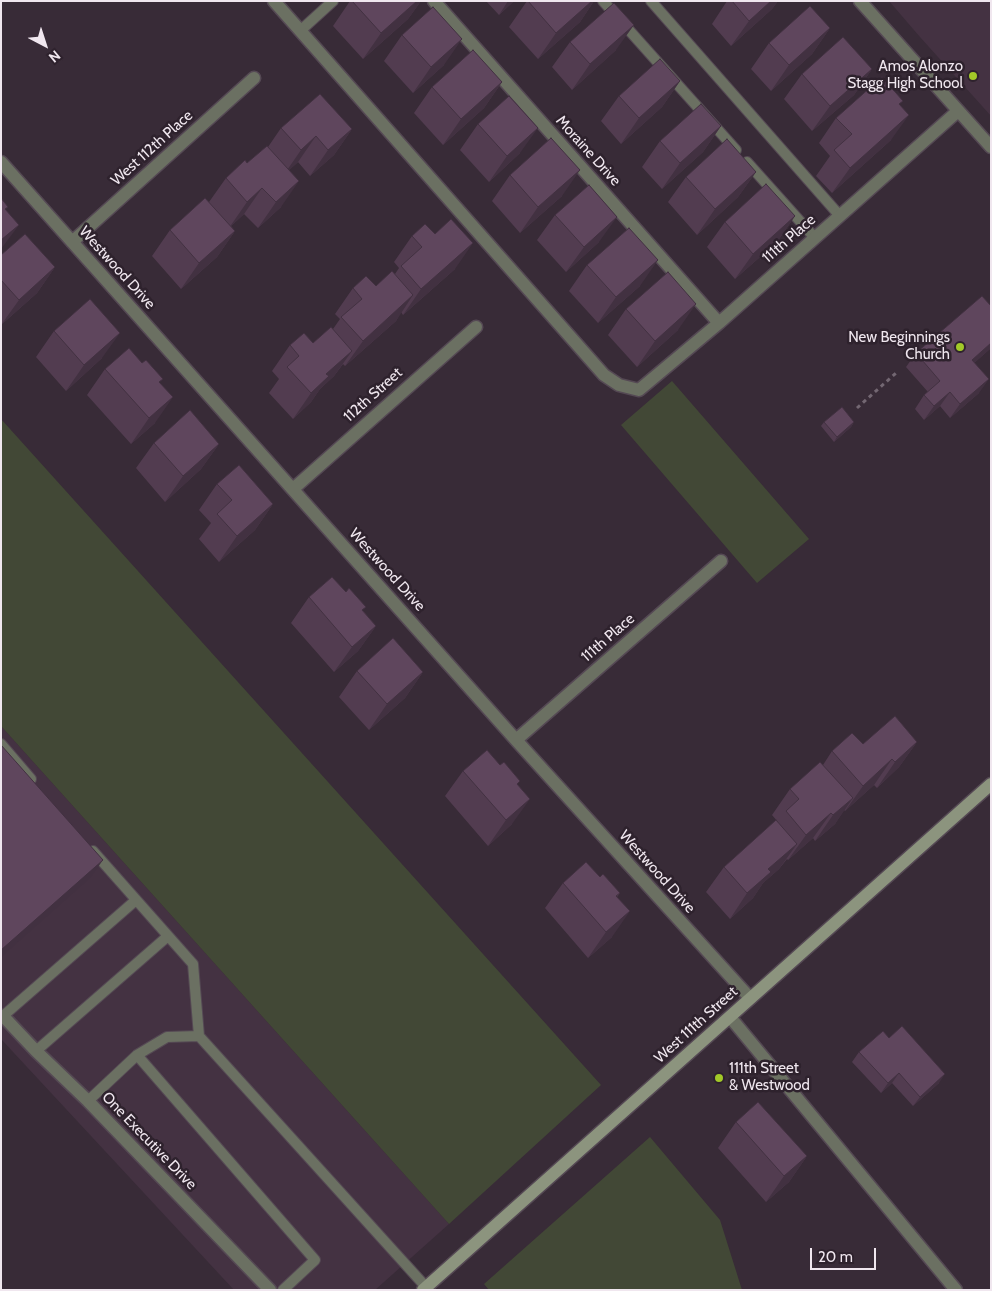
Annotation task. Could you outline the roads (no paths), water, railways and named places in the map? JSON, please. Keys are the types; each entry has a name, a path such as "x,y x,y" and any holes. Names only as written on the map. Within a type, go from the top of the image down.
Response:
{"main road":[{"name":"West 111th Street","path":"425,1288 991,784"}],"street":[{"path":"274,1 300,31"},
{"name":"Moraine Drive","path":"434,1 719,323"},
{"path":"860,1 991,147"},
{"name":"111th Place","path":"300,31 604,375 619,385 639,390 719,323 958,111"},
{"name":"West 112th Place","path":"72,242 254,78"},
{"name":"Westwood Drive","path":"1,162 516,740 750,998"},
{"name":"112th Street","path":"293,489 476,326"},
{"name":"111th Place","path":"516,740 721,561"},
{"name":"One Executive Drive","path":"2,1016 88,1101 270,1290"},
{"path":"730,1017 956,1290"}],"lane":[{"path":"300,31 333,1"},
{"path":"603,1 815,238"},
{"path":"651,1 840,216"},
{"path":"1,744 40,789"},
{"path":"84,841 194,964 199,1036 425,1288"},
{"path":"2,1016 136,900"},
{"path":"36,1051 168,936"},
{"path":"88,1101 137,1055 167,1037 199,1036"},
{"path":"137,1055 315,1260 283,1290"}],"place":[{"name":"Amos Alonzo Stagg High School","path":"973,76"},
{"name":"New Beginnings Church","path":"960,347"},
{"name":"111th Street & Westwood","path":"719,1078"}]}
